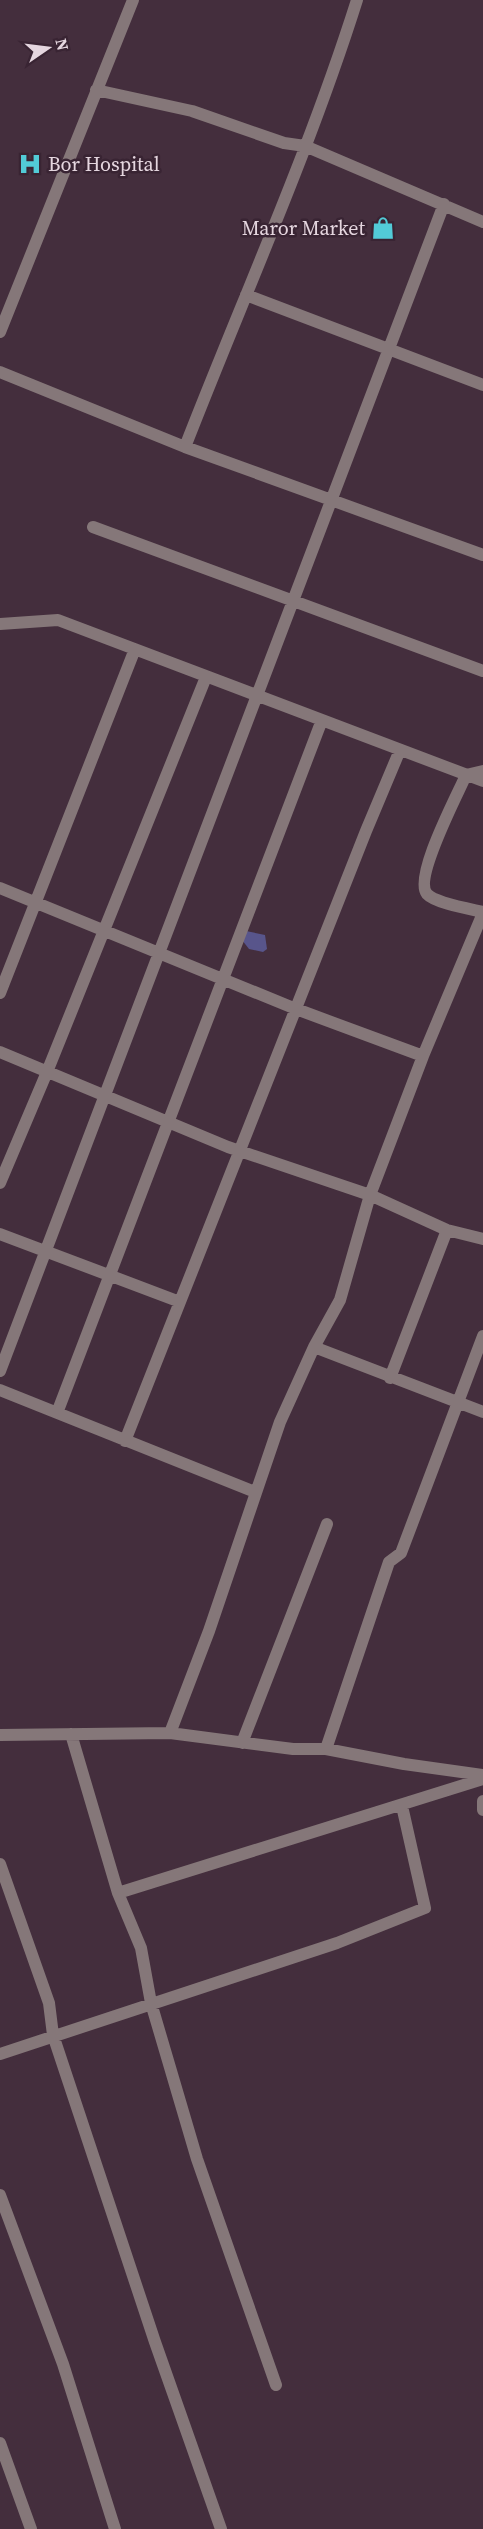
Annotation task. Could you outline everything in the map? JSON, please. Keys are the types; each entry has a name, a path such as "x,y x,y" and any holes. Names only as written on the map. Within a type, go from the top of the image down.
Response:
{"street":[{"path":"0,332 133,0"},
{"path":"185,447 304,146 342,47 357,0"},
{"path":"96,90 192,111 284,142 304,146 483,222"},
{"path":"0,1371 103,1095 444,204"},
{"path":"246,295 483,384"},
{"path":"0,372 185,447 483,555"},
{"path":"93,527 483,671"},
{"path":"0,624 58,620 483,781"},
{"path":"0,993 135,649"},
{"path":"0,1183 206,677"},
{"path":"57,1413 322,720"},
{"path":"125,1441 400,750"},
{"path":"466,775 483,771"},
{"path":"170,1733 208,1631 280,1422 314,1347 340,1300 370,1195 423,1056 483,912 437,900 427,895 423,887 424,875 436,841 466,775"},
{"path":"0,888 296,1010 423,1056"},
{"path":"0,1052 240,1151 370,1195 447,1230 483,1239"},
{"path":"390,1378 447,1230"},
{"path":"0,1234 180,1302"},
{"path":"326,1749 389,1562 401,1553 483,1336"},
{"path":"314,1347 483,1412"},
{"path":"0,1390 255,1492"},
{"path":"242,1743 327,1524"},
{"path":"0,1735 170,1733 292,1749 326,1749 483,1777"},
{"path":"70,1734 118,1893 141,1948 151,2003 197,2159 276,2385"},
{"path":"118,1893 402,1806 483,1777"},
{"path":"483,1801 483,1810"},
{"path":"0,2054 337,1942 425,1908 402,1806"},
{"path":"0,1864 49,2003 53,2035 155,2343 221,2529"},
{"path":"0,2195 63,2364 115,2529"},
{"path":"0,2443 32,2529"}],"shaded area":[{"path":"246,931 265,935 267,949 263,952 249,949 242,940"}],"place":[{"name":"Bor Hospital","path":"30,164"},
{"name":"Maror Market","path":"383,228"}]}
